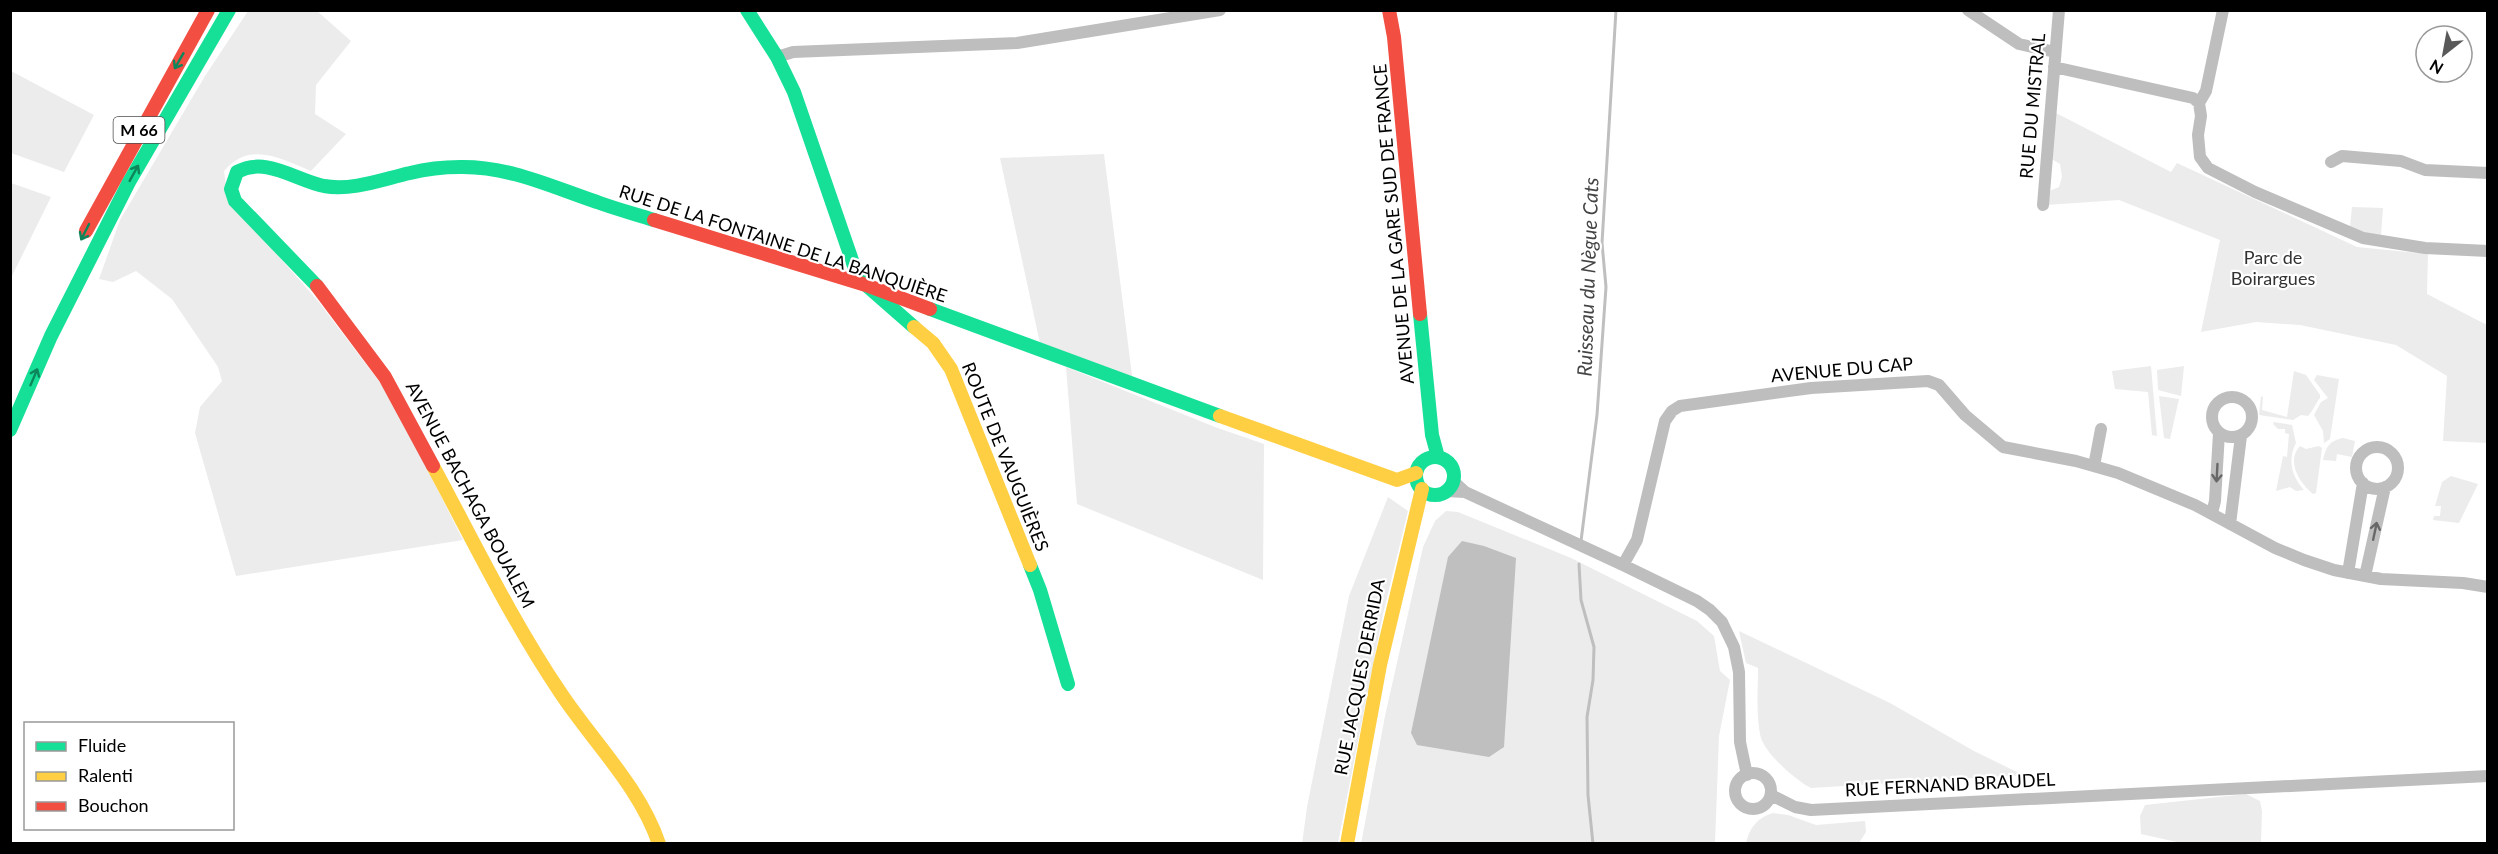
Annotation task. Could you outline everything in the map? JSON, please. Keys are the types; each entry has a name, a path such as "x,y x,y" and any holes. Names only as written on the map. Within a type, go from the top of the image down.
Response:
{"main road":[{"name":"M 66","path":"80,243 120,164 208,10"},
{"name":"ROUTE DE VAUGUIÈRES","path":"747,10 777,57 794,92 855,269 866,285 933,343 951,369 1040,590 1068,684"},
{"name":"AVENUE DE LA GARE SUD DE FRANCE","path":"1389,10 1395,49 1432,435 1432,458"},
{"name":"M 66","path":"10,430 51,336 129,182 229,11"},
{"name":"RUE DE LA FONTAINE DE LA BANQUIÈRE","path":"234,180 237,172 246,167 259,165 325,186 354,186 413,172 460,167 488,169 536,179 596,202 866,285 1362,469 1397,480 1416,473"},
{"name":"AVENUE BACHAGA BOUALEM","path":"234,180 231,189 235,201 325,294 385,377 528,641 560,693 622,776 654,829 659,843"},
{"path":"1432,458 1449,463 1454,475 1439,489 1418,485 1416,473 1418,467 1432,458"},
{"name":"RUE JACQUES DERRIDA","path":"1347,843 1403,556 1414,519 1439,489"}],"street":[{"path":"777,57 793,52 1017,43 1220,10"},
{"path":"1968,10 2019,44 2055,52"},
{"name":"RUE DU MISTRAL","path":"2043,204 2059,10"},
{"path":"2199,104 2206,91 2223,10"},
{"path":"2054,67 2193,98 2199,104 2201,116 2199,157 2208,168 2255,192 2363,238 2425,248 2487,251"},
{"path":"2331,162 2342,156 2401,161 2425,170 2487,173"},
{"name":"AVENUE DU CAP","path":"1623,565 1637,540 1665,421 1672,411 1680,406 1811,388 1928,381 1940,385 1965,415 2003,447 2094,466 2132,479 2212,513 2275,548 2304,560 2349,573 2395,581 2486,583"},
{"path":"2234,397 2248,405 2253,415 2249,429 2241,436 2230,438 2219,433 2213,424 2214,407 2223,399 2234,397"},
{"path":"2094,466 2101,429"},
{"path":"2212,513 2216,501 2219,433"},
{"path":"2230,524 2241,436"},
{"path":"2380,447 2391,453 2397,464 2395,477 2385,487 2376,489 2363,483 2357,473 2357,460 2365,451 2380,447"},
{"path":"2349,573 2363,483"},
{"path":"2366,576 2385,487"},
{"path":"1439,489 1465,492 1623,565 1697,601 1722,622 1730,636 1738,672 1740,742 1747,775"},
{"path":"1758,774 1767,780 1771,795 1769,801 1754,809 1743,806 1735,792 1738,781 1747,775 1758,774"},
{"name":"RUE FERNAND BRAUDEL","path":"1771,795 1795,807 1811,810 2487,776"}],"green space":[{"path":"248,11 317,11 351,41 316,85 315,114 346,134 311,171 288,161 265,155 255,154 234,162 224,171 228,199 318,301 391,397 463,540 236,576 195,433 200,407 222,381 218,367 172,299 136,271 113,282 99,279 120,220 205,76"},
{"path":"11,71 94,115 64,172 11,153"},
{"name":"Parc de Boirargues","path":"2054,112 2171,172 2177,163 2357,247 2428,254 2427,294 2487,325 2487,443 2443,441 2447,376 2396,345 2300,325 2256,322 2201,332 2220,240 2119,200 2046,205 2047,192 2059,187 2062,177 2060,164 2050,158"},
{"path":"1104,154 1133,383 1041,348 1000,158"},
{"path":"10,183 51,197 11,278"},
{"path":"2352,207 2383,208 2381,235 2362,235 2350,227"},
{"path":"2151,366 2157,436 2152,435 2148,392 2115,389 2112,371"},
{"path":"2184,366 2181,396 2158,390 2157,370"},
{"path":"1066,367 1215,427 1264,444 1263,580 1077,504"},
{"path":"2294,371 2306,375 2320,395 2310,414 2301,415 2293,420 2259,415 2261,396 2263,397 2262,410 2287,417"},
{"path":"2317,375 2339,379 2330,439 2324,443 2323,431 2314,415 2321,402 2328,398 2314,380"},
{"path":"2159,396 2179,399 2170,439 2164,438"},
{"path":"2274,422 2292,425 2296,443 2293,449 2292,468 2296,480 2304,490 2296,491 2290,487 2276,491 2283,456 2287,457 2289,434 2285,433 2285,429 2278,429 2273,424"},
{"path":"2343,438 2355,441 2352,457 2337,454 2336,461 2323,460 2329,445"},
{"path":"2300,446 2306,449 2319,446 2322,448 2316,493 2313,494 2299,478 2294,465 2294,458"},
{"path":"2451,476 2478,484 2459,523 2433,520 2434,516 2440,516 2441,506 2435,506 2442,482"},
{"path":"1388,497 1408,511 1383,614 1338,843 1302,844 1307,807 1349,596"},
{"path":"1446,511 1458,512 1571,558 1697,621 1714,636 1720,671 1730,680 1719,736 1715,843 1361,844 1385,716 1423,547 1435,521"},
{"path":"1739,631 1890,703 1974,751 2023,775 1811,788 1781,765 1762,741 1757,701 1758,668 1746,663"},
{"path":"2246,794 2260,801 2261,843 2181,843 2141,834 2140,816 2145,805"},
{"path":"1773,813 1788,815 1816,825 1865,821 1866,832 1859,843 1746,843 1755,824"}],"shaded area":[{"path":"1462,541 1484,546 1516,558 1504,747 1489,757 1417,745 1411,733 1448,557"}],"waterway":[{"name":"Ruisseau du Nègue Cats","path":"1581,541 1597,415 1606,287 1602,243 1616,10"},
{"name":"Ruisseau du Nègue Cats","path":"1579,564 1581,600 1594,647 1593,680 1587,717 1588,795 1593,844"}],"traffic: fast":[{"path":"10,430 51,336 129,182 229,10"},
{"path":"747,10 777,57 794,92 855,269 866,285 914,327"},
{"path":"317,286 235,201 231,189 237,172 248,168 270,168 324,186 346,187 429,169 454,167 496,170 530,178 654,220"},
{"path":"930,309 1220,416"},
{"path":"1420,314 1432,435 1438,457"},
{"path":"1435,457 1448,463 1454,476 1448,489 1435,495 1422,489 1416,476 1422,463 1435,457"},
{"path":"1030,565 1040,590 1068,684"}],"traffic: slow":[{"path":"914,327 933,343 951,369 1030,565"},
{"path":"1220,416 1397,480 1416,473"},
{"path":"433,466 542,665 573,711 628,784 651,823 659,844"},
{"path":"1347,844 1380,665 1422,489"}],"traffic: jam":[{"path":"86,231 208,10"},
{"path":"1389,10 1394,37 1420,314"},
{"path":"654,220 866,285 930,309"},
{"path":"317,286 385,377 433,466"}]}
